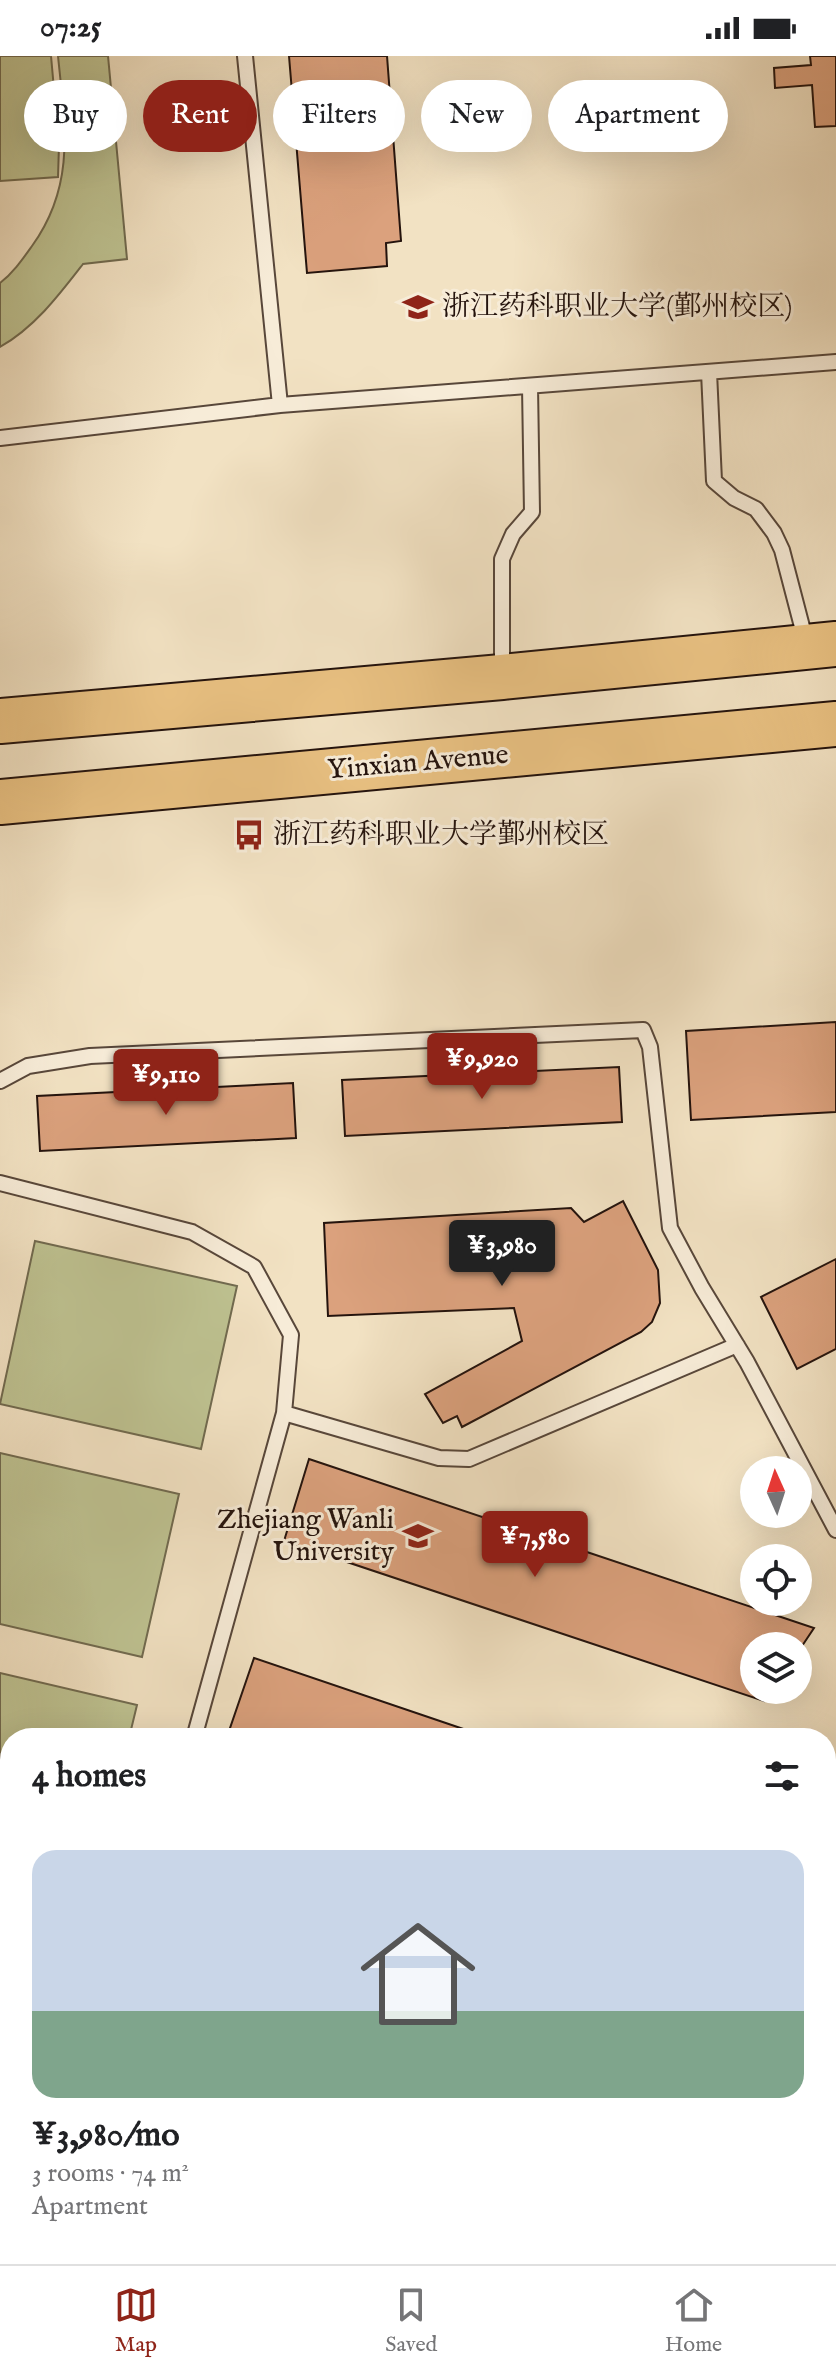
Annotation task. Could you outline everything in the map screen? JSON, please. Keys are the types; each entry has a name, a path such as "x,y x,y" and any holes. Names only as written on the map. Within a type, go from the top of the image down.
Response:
{"main road":[{"path":"0,721 502,677 822,645"},
{"name":"Yinxian Avenue","path":"0,802 836,724"}],"lane":[{"path":"245,56 280,405"},
{"path":"0,438 280,405 836,362"},
{"path":"709,372 714,481 734,498 756,509 774,533 822,645"},
{"path":"502,677 502,559 513,534 532,512 530,386"},
{"path":"0,1081 28,1066 90,1056 643,1030 650,1047 670,1228 836,1530"},
{"path":"0,1183 192,1232 254,1267 291,1335 284,1413 197,1728"},
{"path":"284,1413 439,1458 469,1459 737,1345"}],"green space":[{"path":"0,56 51,56 53,80 24,80 24,152 59,152 58,177 0,181"},
{"path":"58,56 108,56 110,80 60,80"},
{"path":"117,152 127,259 83,264 35,320 0,347 0,283 21,261 46,223 56,200 64,154"},
{"path":"35,1241 237,1286 201,1449 0,1404"},
{"path":"0,1453 179,1494 142,1657 0,1624"},
{"path":"0,1673 137,1705 131,1728 0,1728"}],"building":[{"path":"289,56 387,56 389,80 291,80"},
{"path":"810,56 836,56 836,126 815,127 812,85 775,88 774,68 811,65"},
{"path":"297,152 394,152 401,241 386,243 387,266 307,273"},
{"path":"836,1022 836,1112 691,1120 686,1031"},
{"path":"619,1067 622,1122 345,1136 342,1080"},
{"path":"293,1083 296,1138 40,1151 37,1096"},
{"path":"623,1201 658,1270 660,1303 652,1322 641,1332 462,1427 457,1416 443,1423 425,1394 522,1341 514,1308 328,1316 324,1223 571,1208 584,1222"},
{"path":"836,1259 836,1349 797,1369 761,1297"},
{"path":"309,1459 740,1603 740,1616 778,1616 814,1628 811,1632 740,1632 740,1693 284,1541"},
{"path":"254,1658 460,1728 230,1728"}],"place":[{"name":"浙江药科职业大学(鄞州校区)","path":"418,307"},
{"name":"浙江药科职业大学鄞州校区","path":"249,835"},
{"name":"Zhejiang Wanli University","path":"418,1536"}]}
